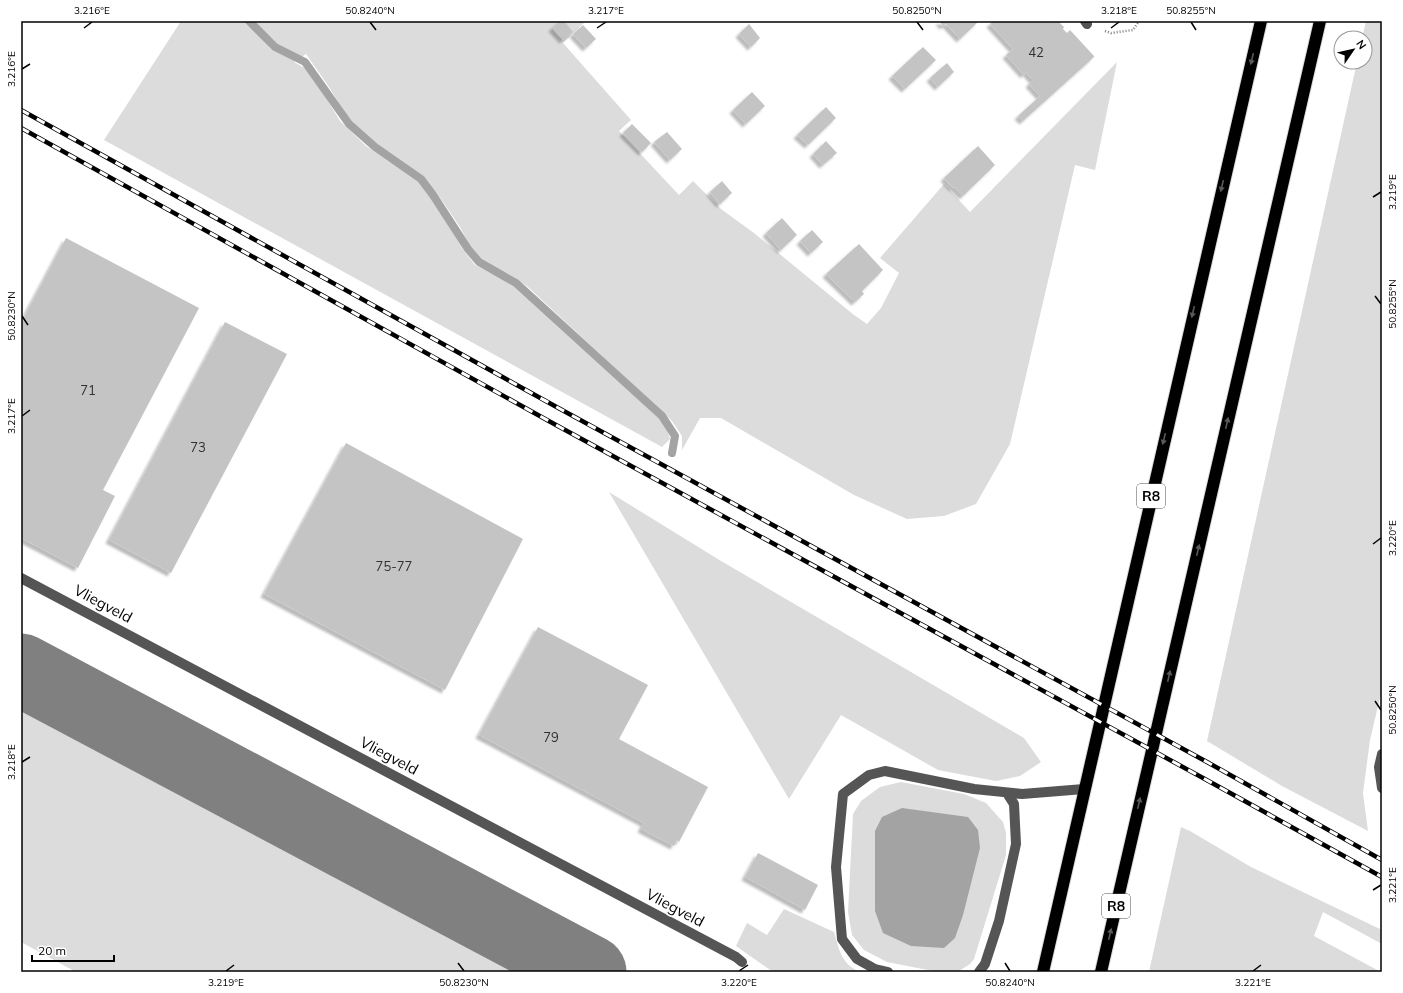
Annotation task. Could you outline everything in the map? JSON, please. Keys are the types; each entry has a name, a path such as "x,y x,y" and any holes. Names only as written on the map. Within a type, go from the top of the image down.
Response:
{"highway":[{"name":"R8","path":"1043,972 1261,21"},
{"name":"R8","path":"1101,972 1320,21"}],"lane":[{"name":"Vliegveld","path":"21,578 722,949 742,962"},
{"path":"1382,754 1379,767 1382,788"},
{"path":"888,972 875,969 857,959 842,939 836,867 844,794 869,775 885,771 974,789 1022,794 1084,789"},
{"path":"979,972 985,964 999,921 1016,844 1014,804 1007,792"}],"path":[{"path":"1086,22 1111,33 1133,30 1138,21"}],"shaded area":[{"path":"181,21 586,21 563,43 631,120 619,131 679,195 693,181 721,209 754,233 867,324 881,308 899,273 880,258 944,184 970,212 1117,62 1095,170 1075,165 1010,444 976,504 944,516 907,519 854,495 721,418 700,418 682,450 682,436 672,421 528,287 511,275 487,265 475,255 460,227 427,181 372,141 352,124 306,54 294,62 310,71 340,121 366,146 422,184 443,214 462,248 475,265 510,283 531,300 666,425 670,439 662,447 104,140"},
{"path":"1366,21 1382,21 1382,689 1370,740 1363,793 1368,831 1282,786 1207,741 1355,70 1373,70 1373,30 1364,30"},
{"path":"609,492 721,561 1024,738 1041,762 1020,776 996,781 938,770 841,715 789,799"},
{"path":"21,697 540,972 76,972 21,942"},
{"path":"901,782 964,794 986,803 1003,822 1006,833 1006,855 974,959 970,964 959,971 938,972 887,962 864,950 852,935 848,912 853,814 861,801 880,787"},
{"path":"902,808 968,817 978,830 980,848 963,915 955,938 944,948 911,946 883,933 875,911 875,831 882,817"},
{"path":"1181,827 1251,867 1382,930 1382,944 1323,912 1314,936 1381,972 1149,972"},
{"path":"784,909 834,932 839,950 845,960 854,969 860,972 773,972 736,946 747,923 767,935"}],"building":[{"path":"560,21 564,21 573,32 563,40 552,28"},
{"path":"939,21 979,21 960,39 946,24 943,26"},
{"path":"993,21 1054,21 1055,23 1058,21 1067,33 1070,30 1094,57 1023,121 1018,116 1040,96 1029,84 1033,80 1026,72 1024,75 1006,55 1013,49 990,24"},
{"path":"749,24 760,38 751,47 739,34"},
{"path":"583,25 596,39 586,48 573,34"},
{"path":"923,47 936,60 905,89 892,76"},
{"path":"947,63 954,72 938,87 930,78"},
{"path":"752,92 765,106 746,124 733,110"},
{"path":"826,107 836,118 808,145 797,135"},
{"path":"632,124 651,143 642,152 623,133"},
{"path":"667,132 682,149 670,160 654,142"},
{"path":"826,141 837,153 823,165 813,154"},
{"path":"978,146 995,165 963,196 944,178"},
{"path":"722,181 732,193 720,204 710,192"},
{"path":"782,218 797,235 781,250 766,233"},
{"path":"812,230 823,242 811,253 800,241"},
{"path":"66,238 199,308 103,490 115,496 78,568 21,538 21,497 23,493 21,493 21,323"},
{"path":"859,244 883,270 862,291 864,294 855,302 826,274"},
{"path":"225,322 287,354 171,573 109,540"},
{"path":"346,443 523,539 445,690 264,594"},
{"path":"538,627 648,685 619,739 708,787 679,842 677,840 674,846 641,829 644,823 479,735"},
{"path":"758,853 818,885 805,910 745,877"}],"waterway":[{"path":"249,21 275,47 305,62 349,124 375,147 421,179 468,249 479,262 516,283 662,416 675,436 672,453"}],"taxiway":[{"path":"21,670 590,972"}],"railway":[{"path":"21,110 562,410 1207,762 1382,860"},
{"path":"21,128 556,425 1382,877"}]}
